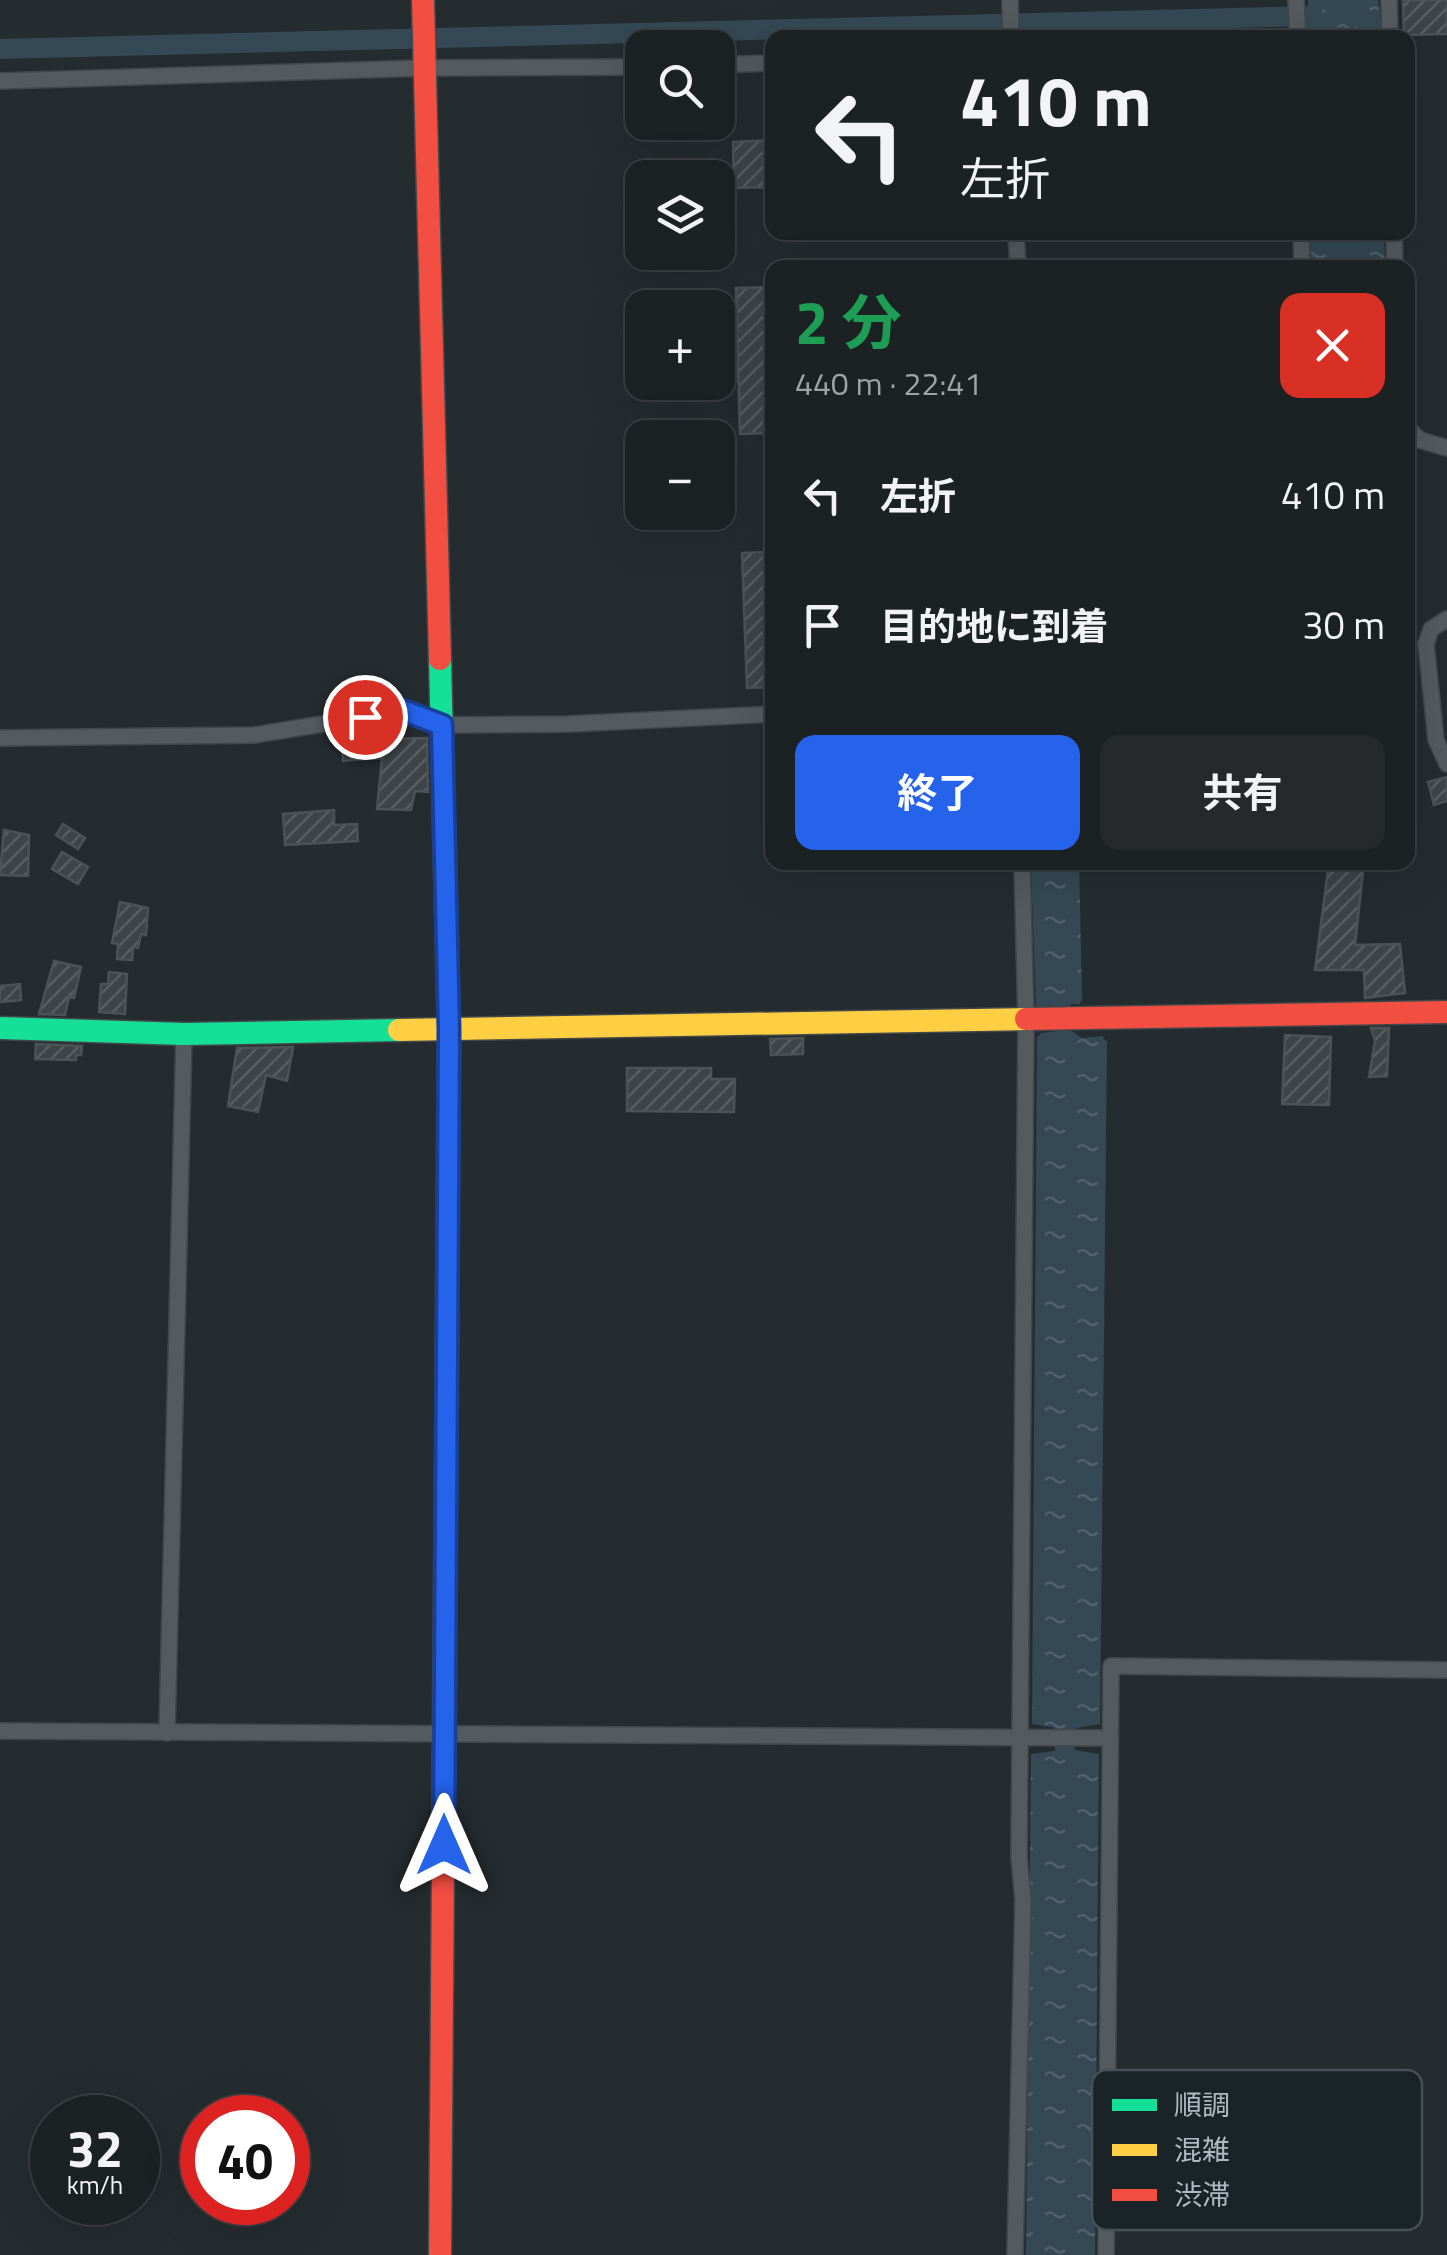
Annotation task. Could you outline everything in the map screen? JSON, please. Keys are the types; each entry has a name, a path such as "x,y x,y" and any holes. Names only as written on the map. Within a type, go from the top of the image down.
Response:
{"street":[{"path":"1010,0 1011,30"},
{"path":"1296,0 1298,30"},
{"path":"1389,0 1390,30"},
{"path":"423,5 449,1030 440,2255"},
{"path":"735,65 765,64"},
{"path":"0,80 424,68 625,67"},
{"path":"1415,435 1447,448"},
{"path":"1447,619 1431,629 1426,644 1436,740 1447,764"},
{"path":"1415,682 1427,681"},
{"path":"0,738 254,735 402,710 442,725 569,724 765,714"},
{"path":"1016,2255 1026,1738 1032,1021 1023,870"},
{"path":"0,1028 184,1034 1447,1012"},
{"path":"168,1733 184,1034"},
{"path":"1107,2070 1110,1666 1447,1670"},
{"path":"0,1730 1109,1738"},
{"path":"1106,2230 1106,2255"}],"water":[{"path":"1308,0 1378,0 1382,30 1303,30 1301,12 1308,10"},
{"path":"1310,240 1384,240 1385,260 1311,260"},
{"path":"1031,870 1079,870 1082,999 1080,1004 1070,1004 1070,1030 1082,1038 1102,1036 1107,1042 1100,1724 1076,1728 1075,1750 1099,1754 1096,2070 1092,2070 1095,2255 1026,2255 1031,1754 1055,1751 1055,1728 1032,1724 1037,1038 1041,1033 1057,1031 1056,1009 1036,1006"}],"building":[{"path":"1403,0 1447,0 1447,34 1415,35 1415,30 1404,30"},
{"path":"765,140 765,187 735,188 733,142"},
{"path":"765,287 765,433 740,434 736,288"},
{"path":"765,552 765,687 747,688 742,553"},
{"path":"427,738 428,792 415,791 411,810 377,809 382,758 343,761 342,740"},
{"path":"1447,777 1447,801 1434,805 1428,782"},
{"path":"334,810 334,825 357,824 358,841 285,845 283,814"},
{"path":"63,824 85,838 78,849 56,835"},
{"path":"4,830 29,835 28,876 0,875"},
{"path":"62,852 88,867 78,884 52,869"},
{"path":"1328,870 1363,870 1355,945 1400,944 1405,993 1365,998 1364,970 1315,970"},
{"path":"120,902 148,908 146,935 141,934 138,948 133,947 132,960 117,959 118,944 112,943"},
{"path":"54,961 81,967 74,998 69,997 65,1015 39,1014"},
{"path":"109,972 127,974 125,1014 99,1012 101,984 108,984"},
{"path":"20,984 21,1000 0,1002 0,986"},
{"path":"1371,1028 1389,1028 1387,1076 1369,1077 1375,1041"},
{"path":"1285,1035 1331,1037 1329,1105 1282,1104"},
{"path":"803,1038 803,1054 771,1055 770,1039"},
{"path":"36,1044 82,1046 81,1055 76,1055 76,1060 35,1059"},
{"path":"293,1047 287,1081 266,1075 258,1112 228,1106 237,1048"},
{"path":"627,1068 711,1068 711,1079 735,1079 734,1112 627,1111"}],"waterway":[{"path":"0,49 1313,16"}],"traffic: fast":[{"path":"440,659 449,1030 446,1477"},
{"path":"0,1028 184,1034 399,1030"}],"traffic: slow":[{"path":"399,1030 1026,1019"}],"traffic: jam":[{"path":"423,0 440,659"},
{"path":"1026,1019 1447,1012"},
{"path":"440,2255 446,1477"}],"route":[{"path":"365,717 402,710 442,725 449,1030 444,1845"}]}
